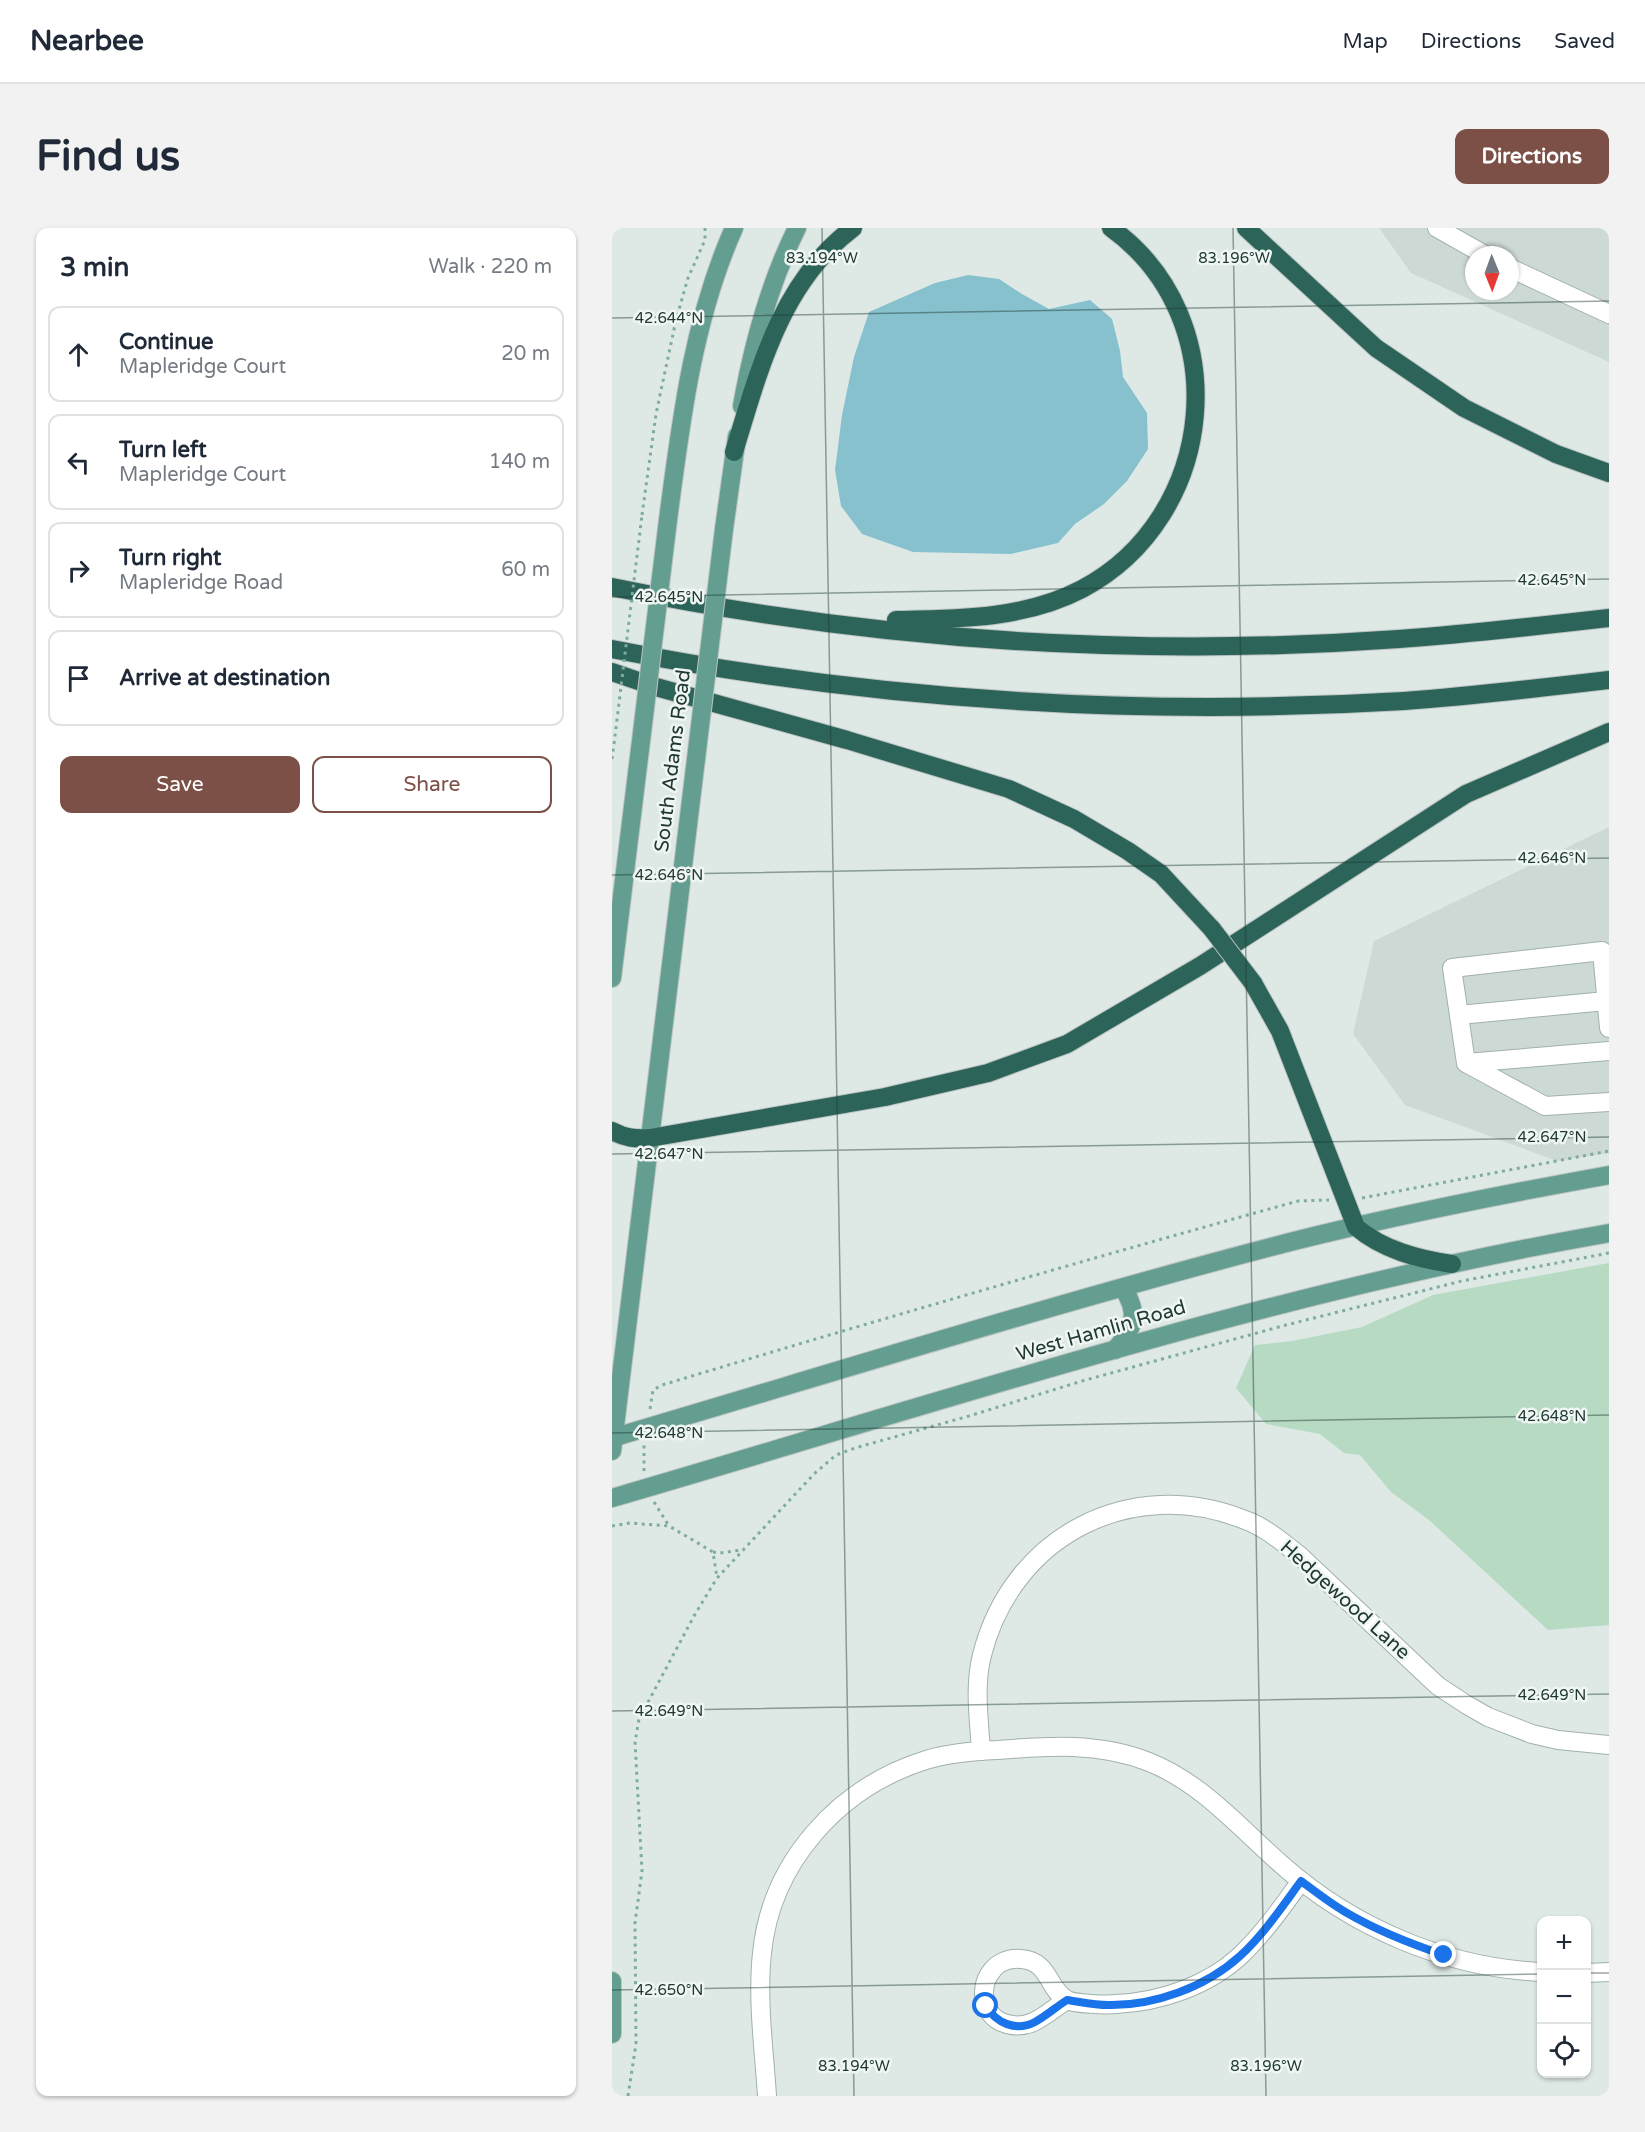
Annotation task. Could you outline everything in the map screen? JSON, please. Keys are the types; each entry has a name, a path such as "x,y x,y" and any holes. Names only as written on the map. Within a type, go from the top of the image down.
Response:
{"highway":[{"path":"734,452 753,388 779,320 793,295 821,256 853,228"},
{"path":"1111,228 1143,258"},
{"path":"816,621 974,618 1020,610 1064,597 1083,589 1122,562 1162,517 1180,484 1192,442 1196,401 1192,359 1180,316 1169,294 1125,228"},
{"path":"1246,228 1376,348 1464,408 1556,454 1609,473"},
{"path":"612,587 724,608 816,621 948,635 1179,646 1304,644 1400,639 1609,618"},
{"path":"612,649 840,686 1010,701 1086,705 1187,707 1336,704 1465,696 1609,680"},
{"path":"612,672 656,687 858,743 1009,789 1074,819 1128,851 1161,874 1212,929 1253,983 1280,1031 1356,1227 1368,1237 1401,1252 1431,1261 1452,1264"},
{"path":"612,1131 623,1137 650,1138 897,1094 988,1073 1067,1044 1200,966 1466,794 1609,732"}],"main road":[{"name":"South Adams Road","path":"612,978 685,397 698,335 716,272 734,228"},
{"name":"South Adams Road","path":"612,1443 734,452 756,338 777,273 797,228"},
{"name":"West Hamlin Road","path":"612,1443 1123,1288 1296,1240 1473,1201 1609,1175"},
{"name":"West Hamlin Road","path":"612,1498 1244,1314 1452,1264 1609,1233"},
{"path":"1115,1350 1127,1336 1134,1316 1129,1298 1123,1288"},
{"path":"612,1981 612,2034"}],"street":[{"path":"1437,228 1469,246"},
{"path":"1519,272 1609,314"},
{"path":"1466,1063 1452,968 1602,951 1609,1028"},
{"path":"1459,1015 1606,1001"},
{"path":"1466,1063 1609,1051"},
{"path":"1466,1063 1545,1106 1609,1102"},
{"name":"Hedgewood Lane","path":"981,1751 978,1685 981,1658 998,1612 1019,1577 1043,1551 1078,1526 1134,1507 1173,1504 1224,1512 1248,1521 1276,1537 1299,1555 1438,1686 1488,1717 1532,1734 1558,1740 1609,1745"},
{"path":"767,2096 760,1978 762,1952 774,1900 788,1869 812,1834 825,1820 868,1786 889,1774 929,1759 981,1751 1074,1746 1121,1753 1148,1761 1198,1788 1301,1881 1346,1912 1413,1945 1444,1955 1505,1969 1537,1972"},
{"path":"1067,2000 1036,2022 1015,2026 1000,2022 992,2016 983,1994 984,1983 993,1968 1014,1958 1024,1959 1042,1968 1056,1989 1067,2000 1108,2005 1128,2004 1171,1995 1218,1973 1240,1956 1263,1931 1301,1881"},
{"path":"1591,1973 1609,1972"}],"path":[{"path":"612,759 656,414 676,321 688,279 705,240 705,228"},
{"path":"653,1390 662,1384 939,1302 1287,1204 1369,1197 1609,1151"},
{"path":"628,2096 636,2044 635,1923 642,1872 635,1742 639,1719 717,1578 814,1474 836,1455 1082,1381 1286,1325 1462,1281 1609,1253"},
{"path":"644,1440 644,1477"},
{"path":"652,1499 669,1526"},
{"path":"612,1526 630,1523 669,1526 713,1552 742,1550"},
{"path":"713,1552 717,1578"}],"shaded area":[{"path":"1379,228 1609,228 1609,362 1471,300 1519,300 1519,246 1465,246 1465,297 1411,273"},
{"path":"1609,827 1609,1153 1557,1161 1405,1105 1353,1034 1374,941"}],"green space":[{"path":"1609,1263 1609,1625 1548,1630 1429,1520 1391,1492 1360,1455 1344,1453 1320,1434 1266,1424 1236,1388 1255,1345 1292,1341 1362,1327 1433,1295"}],"water":[{"path":"968,275 999,279 1049,309 1090,300 1112,319 1120,351 1123,377 1147,413 1148,449 1127,481 1104,504 1075,524 1058,543 1011,554 913,552 862,534 841,506 835,470 842,415 854,357 869,312 935,283"}],"route":[{"path":"986,2006 992,2016 1000,2022 1015,2026 1036,2022 1067,2000 1108,2005 1128,2004 1171,1995 1218,1973 1240,1956 1263,1931 1301,1881 1346,1912 1372,1926 1413,1945 1444,1955"}]}
